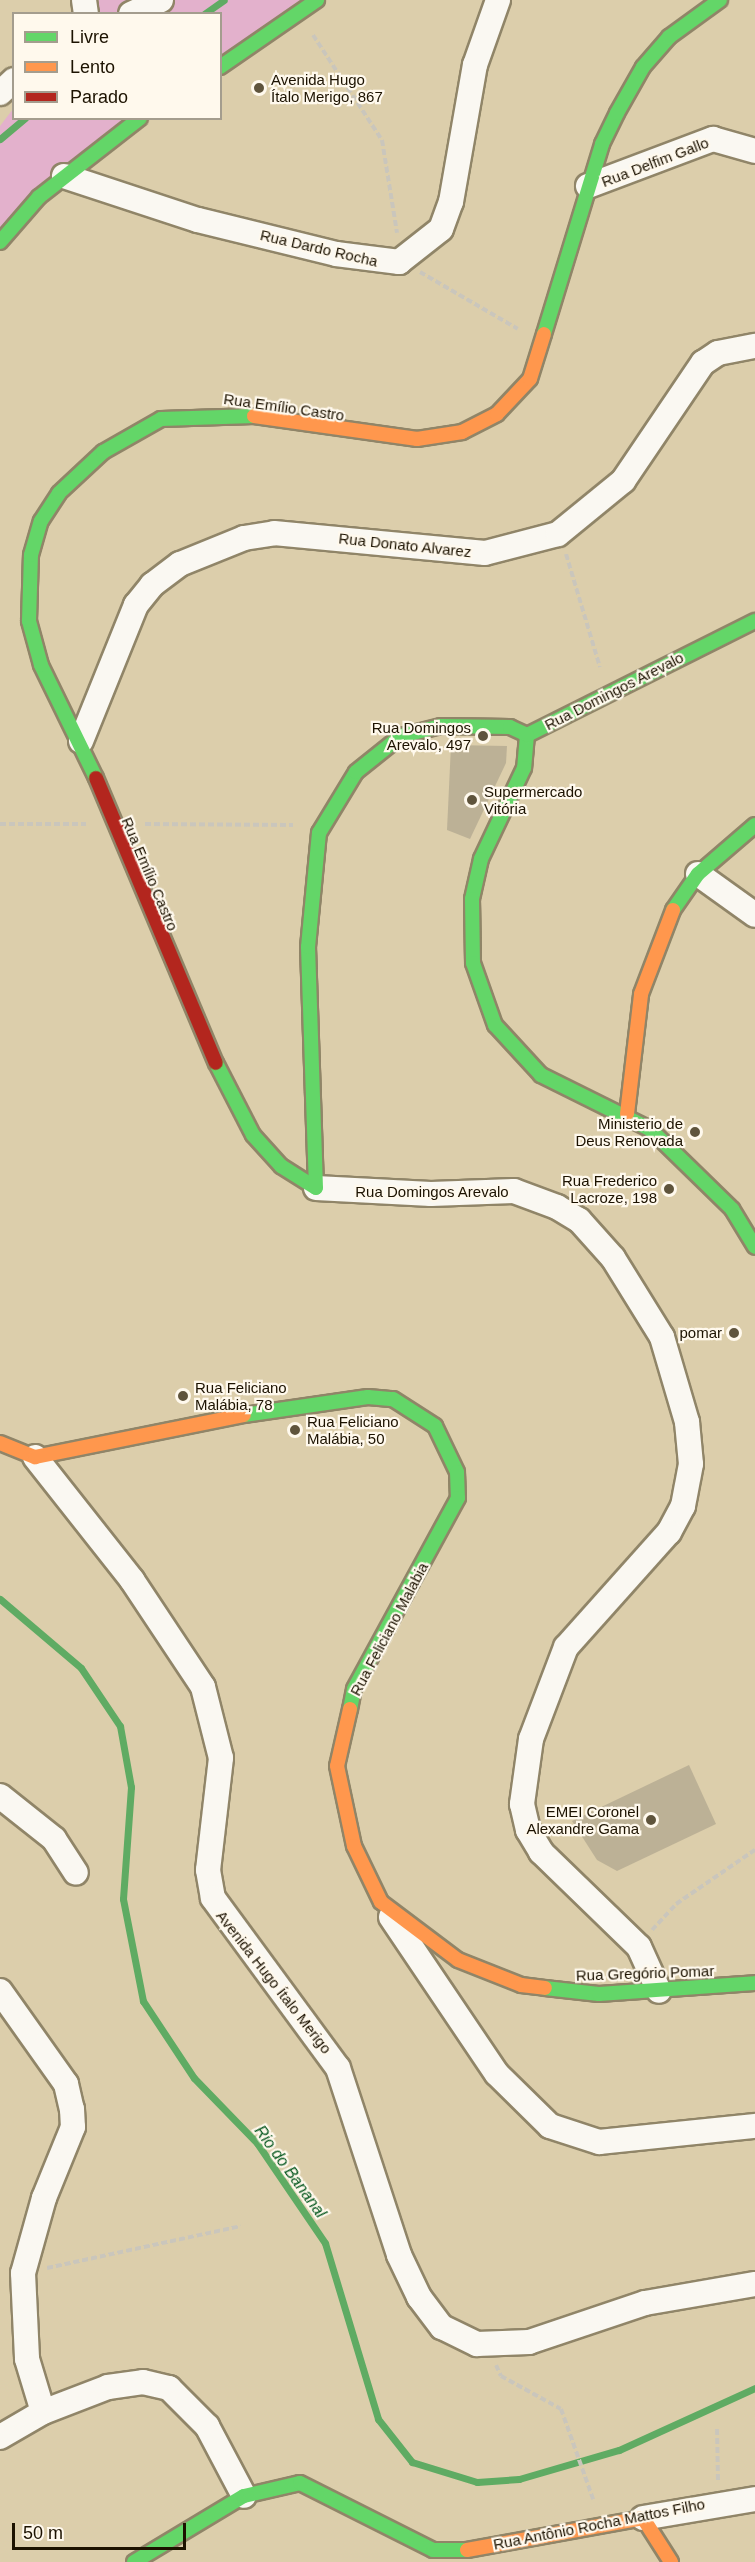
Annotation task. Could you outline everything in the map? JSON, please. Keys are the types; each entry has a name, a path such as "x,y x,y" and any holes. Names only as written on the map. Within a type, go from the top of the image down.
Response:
{"street":[{"path":"135,12 160,0"},
{"path":"222,66 300,14 317,0"},
{"name":"Rua Dardo Rocha","path":"64,176 198,220 336,254 399,262 441,230 451,202 475,64 498,0"},
{"name":"Rua Emílio Castro","path":"316,1188 281,1166 245,1121 194,1019 111,824 81,741 41,664 27,587 41,521 83,469 135,432 188,413 232,413 368,436 417,439 462,432 515,399 530,379 543,345 602,144 643,67 677,30 720,0"},
{"path":"0,93 12,82"},
{"path":"0,242 64,176 137,120"},
{"name":"Rua Delfim Gallo","path":"588,186 713,139 755,151"},
{"name":"Rua Donato Alvarez","path":"81,741 136,605 152,585 210,550 274,533 484,553 558,534 623,481 703,363 718,353 755,346"},
{"name":"Rua Domingos Arevalo","path":"659,1991 639,1947 555,1870 528,1830 522,1804 531,1739 566,1647 669,1532 689,1485 687,1422 662,1336 614,1258 579,1220 557,1207 514,1191 431,1194 316,1188 308,935 311,871 324,825 362,765 401,736 452,726 510,727 527,735 755,621"},
{"path":"527,735 524,768 481,860 469,931 473,963 495,1025 517,1053 569,1093 627,1114 688,1164 746,1214 755,1247"},
{"path":"627,1114 644,983 667,919 698,874 755,825"},
{"path":"698,874 755,915"},
{"name":"Rua Feliciano Malabia","path":"35,1457 132,1434 368,1397 393,1399 435,1426 457,1472 458,1498 354,1689 338,1766 354,1846 381,1902 497,2074 550,2126 599,2142 755,2126"},
{"path":"0,1443 35,1457"},
{"name":"Avenida Hugo Ítalo Merigo","path":"35,1457 138,1588 203,1687 221,1758 208,1870 216,1905 326,2045 356,2114 409,2278 442,2326 470,2343"},
{"path":"0,1796 54,1839 76,1873"},
{"name":"Rua Gregório Pomar","path":"381,1902 458,1960 521,1985 599,1994 755,1983"},
{"path":"0,1991 66,2084 72,2109 73,2127 44,2198 23,2273 27,2359 43,2412"},
{"path":"470,2343 530,2342 645,2303 755,2284"},
{"path":"0,2437 43,2412 108,2387 143,2382 169,2388 207,2426 244,2496 134,2562"},
{"name":"Rua Antônio Rocha Mattos Filho","path":"244,2496 272,2486 317,2487 438,2556 723,2501 755,2499"},
{"path":"643,2518 671,2562"}],"path":[{"path":"300,14 382,140 393,181 399,262 543,345"},
{"path":"558,534 611,693"},
{"path":"0,824 324,825"},
{"path":"639,1947 676,1904 755,1850"},
{"path":"23,2273 241,2226"},
{"path":"470,2343 492,2355 501,2376 561,2409 587,2480"},
{"path":"717,2429 715,2469 723,2501"}],"shaded area":[{"path":"99,0 302,0 222,54 222,12 90,12"},
{"path":"12,110 12,120 125,120 0,235 0,126"}],"building":[{"name":"Supermercado Vitória","path":"451,745 507,746 506,763 470,839 447,830"},
{"path":"689,1765 716,1824 617,1871 597,1860 572,1821"}],"waterway":[{"path":"207,12 224,0"},
{"path":"0,139 23,120"},
{"name":"Rio do Bananal","path":"0,1599 81,1668 120,1726 131,1787 123,1899 143,2001 194,2078 257,2143 325,2243 378,2419 412,2462 477,2482 519,2479 619,2450 755,2388"}],"traffic: fast":[{"path":"222,66 317,0"},
{"path":"544,334 602,144 617,113 643,67 669,37 720,0"},
{"path":"0,242 39,197 137,120"},
{"path":"96,778 41,665 29,621 31,555 41,521 59,493 103,452 161,419 254,416"},
{"path":"527,735 755,621"},
{"path":"216,1063 253,1135 281,1166 316,1188 308,947 319,833 356,772 401,736 441,726 510,727 527,735"},
{"path":"527,735 524,768 481,859 472,899 473,963 495,1025 541,1075 650,1129 732,1209 755,1247"},
{"path":"673,910 698,874 755,825"},
{"path":"244,1415 368,1397 393,1399 435,1426 457,1472 458,1498 354,1689 350,1709"},
{"path":"545,1988 599,1994 755,1983"},
{"path":"134,2562 244,2496 300,2483 433,2550 467,2550"}],"traffic: slow":[{"path":"254,416 417,439 462,432 497,414 530,379 544,334"},
{"path":"627,1114 641,994 673,910"},
{"path":"0,1443 35,1457 244,1415"},
{"path":"350,1709 337,1766 354,1846 381,1902 458,1960 521,1985 545,1988"},
{"path":"467,2550 643,2518 671,2562"}],"traffic: jam":[{"path":"96,778 216,1063"}],"place":[{"name":"Avenida Hugo Ítalo Merigo, 867","path":"259,88"},
{"name":"Rua Domingos Arevalo, 497","path":"483,736"},
{"name":"Supermercado Vitória","path":"472,800"},
{"name":"Ministerio de Deus Renovada","path":"695,1132"},
{"name":"Rua Frederico Lacroze, 198","path":"669,1189"},
{"name":"pomar","path":"734,1333"},
{"name":"Rua Feliciano Malábia, 78","path":"183,1396"},
{"name":"Rua Feliciano Malábia, 50","path":"295,1430"},
{"name":"EMEI Coronel Alexandre Gama","path":"651,1820"}]}
